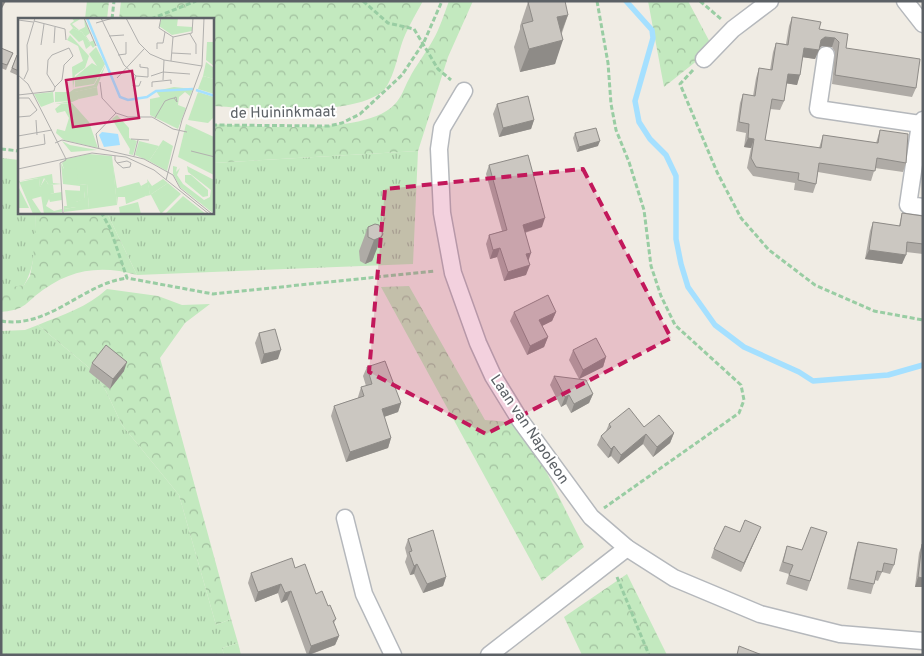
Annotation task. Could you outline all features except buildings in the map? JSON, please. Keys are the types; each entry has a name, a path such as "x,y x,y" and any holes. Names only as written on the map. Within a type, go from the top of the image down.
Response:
{"street":[{"path":"704,59 734,29 770,1"},
{"path":"905,1 923,24"},
{"path":"826,54 818,109 921,122 908,205 923,207"},
{"name":"Laan van Napoleon","path":"464,91 442,128 439,149 442,213 452,269 478,343 493,376 520,420 590,517 627,548 674,578 760,614 840,634 923,641"},
{"path":"345,518 364,594 393,655"},
{"path":"490,655 627,548"}],"path":[{"path":"112,18 114,1"},
{"path":"153,18 196,1"},
{"path":"363,1 388,23 414,29 424,42 438,69 464,91"},
{"name":"de Huininkmaat","path":"214,125 329,126 342,123 360,114 402,75 424,42 442,1"},
{"path":"590,517 739,413 744,400 741,385 675,325 661,296 651,266 644,210 616,130 611,104 608,63 597,1"},
{"path":"700,1 734,29"},
{"path":"704,59 680,84 716,172 741,218 769,250 815,286 874,311 923,320"},
{"path":"1,149 18,150"},
{"path":"102,214 110,228 127,278"},
{"path":"1,321 40,318 96,286 127,278 213,294 452,269"},
{"path":"610,561 649,655"}],"highlighted area":[{"path":"583,169 671,338 486,434 369,372 385,189"}],"green space":[{"path":"87,1 109,1 107,18 85,18"},
{"path":"121,1 423,1 405,34 387,86 375,96 356,103 306,109 214,106 214,18 119,18"},
{"path":"449,1 473,1 448,57 418,151 214,163 214,124 308,127 359,121 379,115 397,102 440,26"},
{"path":"648,1 688,1 713,48 664,87"},
{"path":"418,151 413,264 137,275 107,214 214,214 214,163"},
{"path":"1,158 18,160 18,214 36,214 33,259 28,277 24,285 1,289"},
{"path":"36,214 107,214 137,275 109,270 96,270 71,275 47,287 20,308 1,312 1,289 24,285 30,276"},
{"path":"409,286 485,420 522,423 584,547 542,581 381,287"},
{"path":"107,289 158,296 182,305 210,304 185,323 160,358 231,619 216,625 179,495 122,425 106,391 93,371 38,325 83,306"},
{"path":"38,325 93,371 106,391 122,425 179,495 216,625 231,619 238,643 222,648 224,655 1,655 1,331 25,330"},
{"path":"627,574 667,655 582,655 564,617"},
{"path":"238,643 241,655 224,655 222,648"}],"waterway":[{"path":"626,1 652,30 653,38 635,101 639,122 650,139 666,155 676,176 676,239 681,264 688,287 715,325 744,347 799,372 813,381 888,375 923,365"}]}
